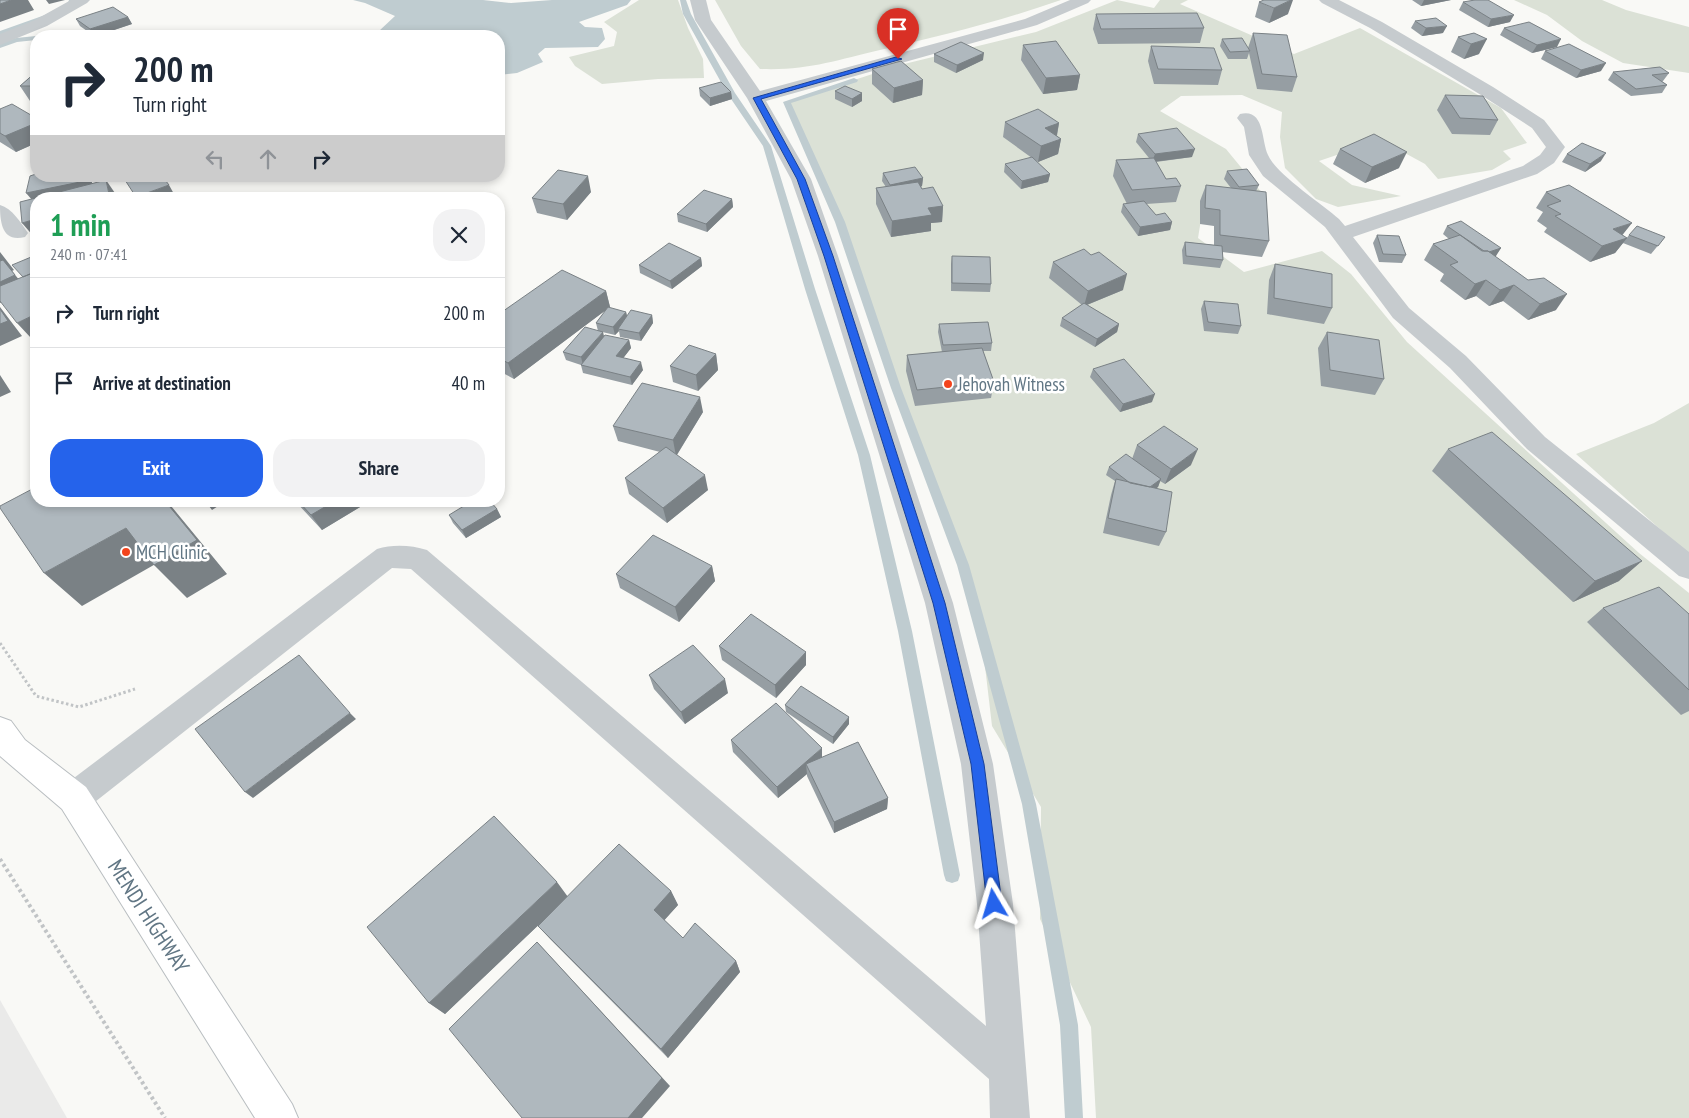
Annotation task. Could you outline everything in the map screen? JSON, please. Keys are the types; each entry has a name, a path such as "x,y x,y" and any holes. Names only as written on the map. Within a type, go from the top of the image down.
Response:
{"main road":[{"name":"MENDI HIGHWAY","path":"0,731 14,750 74,798 278,1118"}],"street":[{"path":"0,40 66,10 82,0"},
{"path":"698,0 703,20 756,98 801,179 828,256 939,603 977,764 994,904 1008,1070 1010,1118"},
{"path":"756,98 1031,22 1083,0"},
{"path":"1327,0 1376,25 1488,91 1538,124 1556,147 1547,159 1530,170 1340,233"},
{"path":"1246,118 1253,127 1258,155 1270,172 1324,215 1340,233 1401,314 1458,362 1536,444 1687,564"},
{"path":"0,211 18,233"},
{"path":"74,798 386,557 417,558 1008,1070"}],"path":[{"path":"0,643 36,696 79,707 135,689"},
{"path":"0,859 138,1072 165,1118"}],"shaded area":[{"path":"353,0 483,0 511,3 552,0 631,0 627,5 579,22 585,27 602,28 605,39 598,47 545,48 538,54 543,62 517,73 505,74 505,30 380,30 395,16"},
{"path":"639,0 678,0 688,28 703,59 704,78 658,79 602,84 575,66 569,57 614,46 617,32 604,22"},
{"path":"715,0 1061,0 926,39 821,64 807,67 760,69 741,46"},
{"path":"1117,0 1154,8 1160,0 1188,0 1180,4 1294,54 1360,28 1501,108 1527,143 1503,151 1511,159 1492,170 1438,179 1425,164 1381,140 1319,161 1352,185 1401,196 1338,207 1316,199 1285,168 1280,137 1282,112 1242,95 1181,96 1160,111 1226,149 1267,199 1205,195 1198,238 1244,272 1322,251 1351,274 1407,342 1639,553 1689,593 1689,1118 1096,1118 1091,1027 1040,919 1041,807 992,726 981,632 840,222 787,102 900,65 1036,32"},
{"path":"1514,0 1602,0 1626,10 1689,27 1689,73 1623,63 1582,41 1547,15"},
{"path":"1689,403 1689,555 1576,454 1654,423"},
{"path":"0,1000 67,1118 0,1118"}],"building":[{"path":"0,0 11,0 0,4"},
{"path":"1264,0 1291,0 1274,8 1259,2"},
{"path":"1488,0 1514,15 1491,19 1463,2"},
{"path":"113,7 128,17 90,29 76,19"},
{"path":"1197,13 1204,28 1101,29 1096,14"},
{"path":"1436,18 1447,26 1426,28 1415,21"},
{"path":"1529,22 1561,39 1537,45 1504,28"},
{"path":"1253,33 1287,35 1297,77 1262,74"},
{"path":"1474,33 1487,39 1471,44 1458,37"},
{"path":"1242,38 1250,51 1230,52 1222,39"},
{"path":"1056,41 1080,75 1046,78 1023,45"},
{"path":"961,42 984,53 957,65 934,54"},
{"path":"1569,44 1606,63 1581,70 1545,51"},
{"path":"1151,46 1214,48 1222,70 1158,69"},
{"path":"901,61 923,80 894,88 872,69"},
{"path":"1660,67 1669,73 1652,75 1667,85 1636,89 1613,72"},
{"path":"30,77 30,86 20,86"},
{"path":"721,82 731,92 710,98 699,88"},
{"path":"845,86 862,93 852,99 835,91"},
{"path":"1445,95 1483,96 1498,120 1460,118"},
{"path":"12,104 30,114 30,126 5,136 0,133 0,109"},
{"path":"1038,109 1059,123 1045,128 1061,139 1041,146 1005,122"},
{"path":"1177,128 1195,149 1155,154 1138,134"},
{"path":"1374,134 1407,152 1372,167 1340,149"},
{"path":"1582,143 1606,153 1590,164 1567,154"},
{"path":"1032,157 1050,174 1022,181 1005,164"},
{"path":"1154,158 1166,179 1176,178 1181,186 1132,190 1116,160"},
{"path":"915,167 923,178 890,185 883,173"},
{"path":"1247,169 1259,185 1239,187 1227,171"},
{"path":"558,170 588,176 563,204 532,198"},
{"path":"30,176 30,182 80,182 30,192 26,193"},
{"path":"98,182 106,182 109,192 59,192"},
{"path":"126,182 167,182 169,185 150,192 133,192"},
{"path":"918,182 922,189 933,187 943,206 928,208 932,215 892,221 876,188"},
{"path":"1206,185 1266,192 1269,241 1220,235 1220,210 1205,208"},
{"path":"1569,185 1632,223 1613,229 1627,238 1602,246 1555,216 1561,214 1547,206 1561,201 1546,192"},
{"path":"704,190 732,199 706,224 677,214"},
{"path":"30,199 30,221 22,223 20,202"},
{"path":"1144,201 1156,215 1165,213 1172,222 1140,227 1123,204"},
{"path":"1461,221 1501,248 1489,252 1484,251 1447,226"},
{"path":"1637,226 1665,237 1658,246 1629,235"},
{"path":"1377,235 1399,236 1406,255 1383,254"},
{"path":"1460,235 1482,251 1488,251 1528,280 1544,278 1567,294 1540,304 1514,285 1500,290 1486,280 1475,284 1450,265 1458,262 1433,244"},
{"path":"1185,242 1222,246 1223,260 1186,256"},
{"path":"669,243 701,258 670,281 639,265"},
{"path":"1084,249 1091,255 1099,252 1127,274 1088,291 1053,262"},
{"path":"952,256 990,257 991,284 952,283"},
{"path":"30,258 30,274 23,277 12,265"},
{"path":"3,260 15,275 0,282 0,261"},
{"path":"1275,264 1332,274 1332,308 1274,298"},
{"path":"562,270 606,291 508,363 505,361 505,310"},
{"path":"30,274 30,317 17,323 0,301 0,286"},
{"path":"1204,301 1238,304 1241,326 1208,322"},
{"path":"1084,303 1119,324 1097,339 1062,318"},
{"path":"608,307 626,312 613,327 596,323"},
{"path":"0,309 8,321 0,324"},
{"path":"631,310 652,315 639,333 618,329"},
{"path":"988,322 992,343 943,345 939,324"},
{"path":"585,327 603,332 581,357 563,352"},
{"path":"1327,332 1379,340 1384,379 1330,370"},
{"path":"605,335 629,340 616,356 641,362 630,377 581,365"},
{"path":"689,345 716,354 696,375 670,366"},
{"path":"982,348 994,382 917,390 907,355"},
{"path":"1124,359 1155,394 1123,404 1093,369"},
{"path":"642,383 700,397 673,440 613,426"},
{"path":"1164,426 1198,449 1171,469 1137,445"},
{"path":"1492,432 1642,561 1595,581 1448,449"},
{"path":"666,447 705,475 663,508 625,478"},
{"path":"1126,454 1161,479 1150,487 1130,483 1109,467"},
{"path":"1116,479 1172,492 1166,532 1108,518"},
{"path":"30,490 30,507 170,507 197,540 154,565 126,528 44,573 0,506"},
{"path":"304,507 325,507 311,515"},
{"path":"462,507 495,507 497,509 462,530 449,515"},
{"path":"653,535 712,566 675,607 616,574"},
{"path":"1659,587 1689,614 1689,690 1603,608"},
{"path":"751,614 806,652 775,685 719,646"},
{"path":"693,645 725,679 681,712 649,675"},
{"path":"299,655 350,713 245,792 195,729"},
{"path":"801,686 849,717 833,737 785,705"},
{"path":"776,703 822,748 777,787 731,740"},
{"path":"858,742 888,798 834,822 806,764"},
{"path":"494,816 557,882 429,1003 367,927"},
{"path":"619,844 671,891 654,910 683,938 695,923 736,961 661,1049 538,926"},
{"path":"537,942 662,1078 628,1118 522,1118 449,1029"}],"waterway":[{"path":"0,33 47,16 71,4 72,0"},
{"path":"683,0 687,14 731,93 767,146 810,289 864,455 905,631 952,875"},
{"path":"0,46 16,40 30,39"},
{"path":"854,80 787,102 840,222 896,388 963,565 1029,804 1069,1025 1074,1118"}],"place":[{"name":"Jehovah Witness","path":"948,384"},
{"name":"MCH Clinic","path":"126,552"}],"route":[{"path":"898,59 756,98 801,179 828,256 939,603 977,764 994,904"}]}
